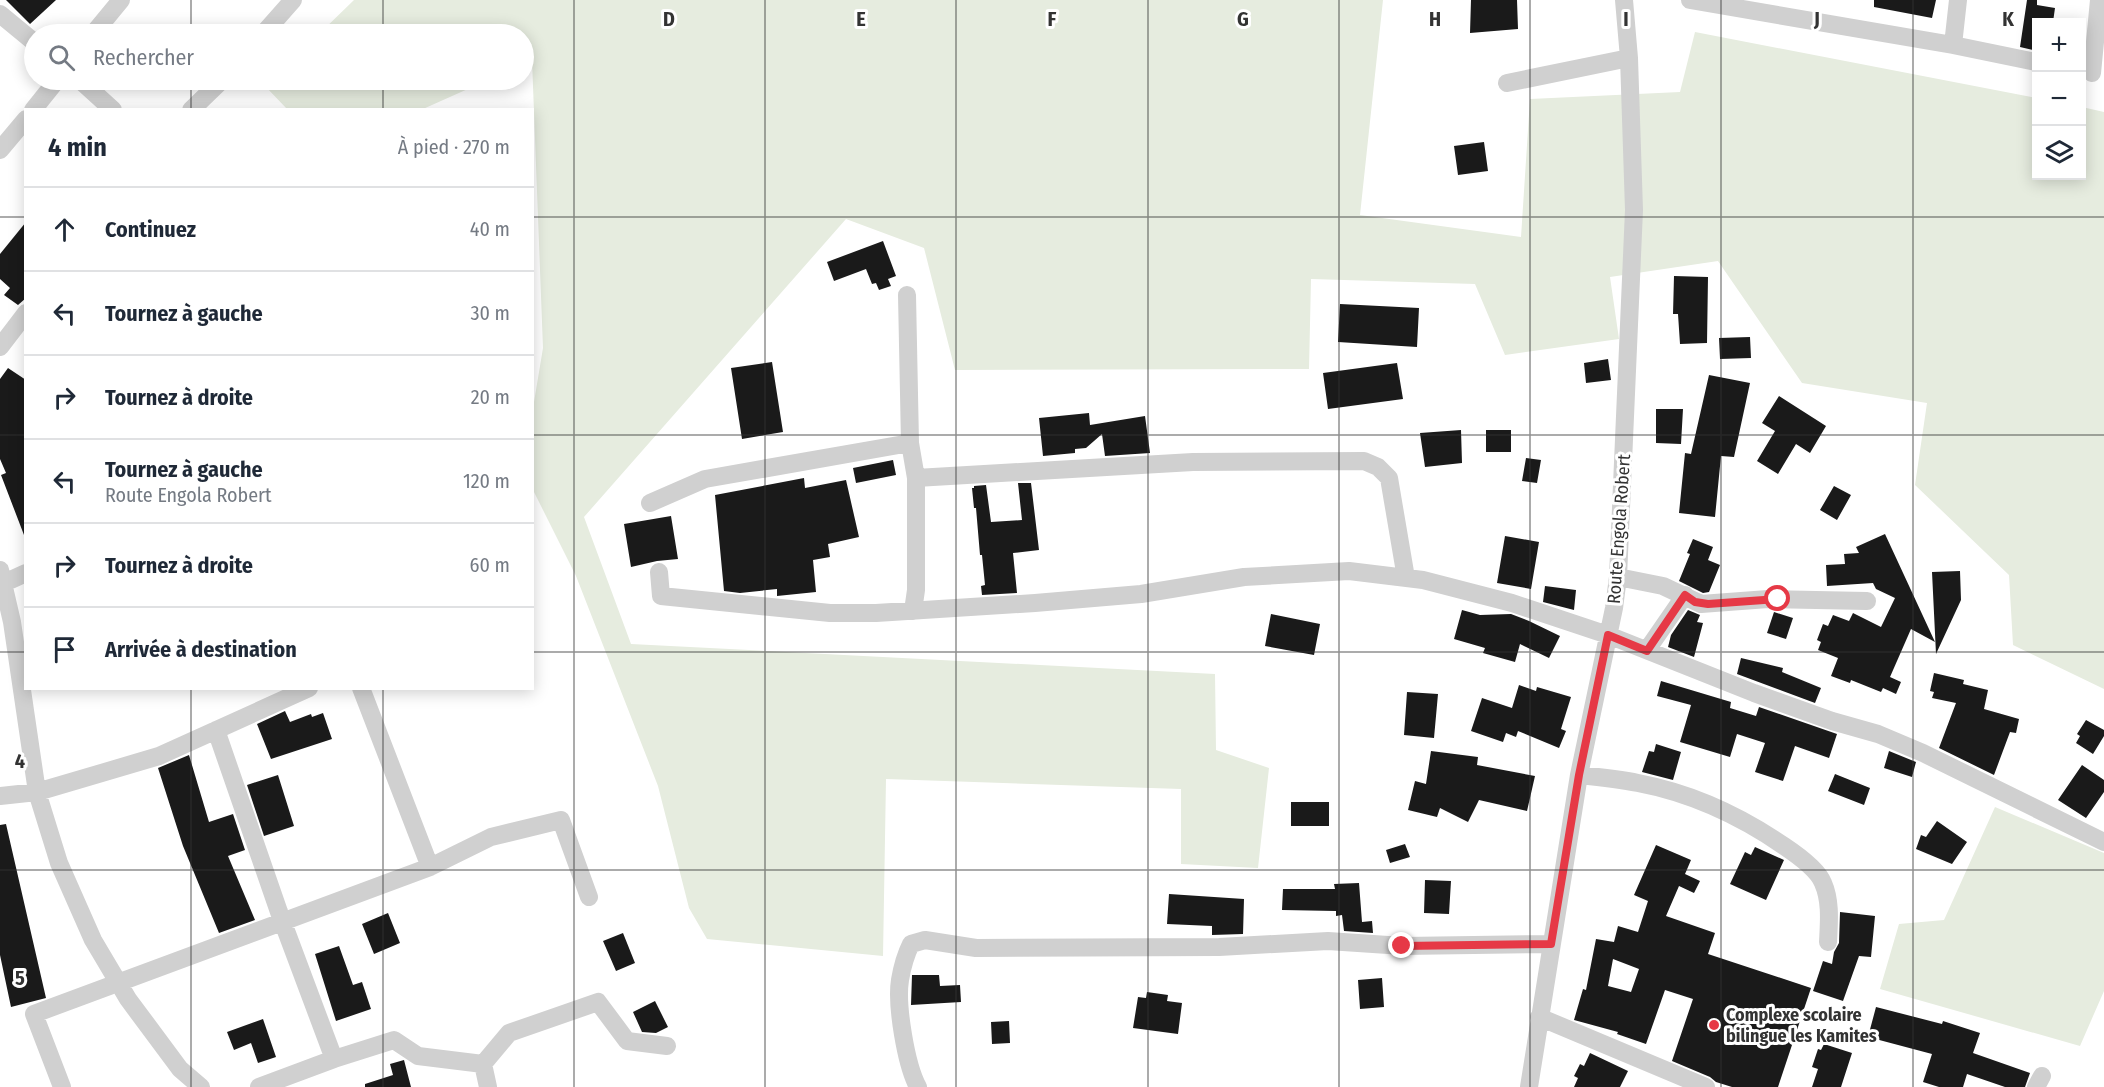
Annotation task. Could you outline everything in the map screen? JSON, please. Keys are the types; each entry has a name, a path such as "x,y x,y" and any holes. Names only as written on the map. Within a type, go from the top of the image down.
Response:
{"street":[{"path":"101,24 121,0"},
{"path":"272,24 293,0"},
{"name":"Route Engola Robert","path":"1528,1087 1579,775 1614,608 1618,577 1634,210 1629,58 1624,0"},
{"path":"1690,0 1953,45 2032,61"},
{"path":"1953,45 1958,0"},
{"path":"2093,73 2099,0"},
{"path":"0,14 24,34"},
{"path":"1507,83 1629,58"},
{"path":"35,108 49,90"},
{"path":"91,90 111,108"},
{"path":"193,108 212,90"},
{"path":"0,150 24,121"},
{"path":"907,295 910,443 916,478 916,590 913,611"},
{"path":"0,347 24,317"},
{"path":"650,503 705,479 910,443"},
{"path":"916,478 1193,462 1364,461 1378,467 1389,478 1406,578"},
{"path":"659,572 661,596 830,613 913,611 1142,594 1244,577 1349,571 1423,580 1512,603 1608,635 1754,693 1878,734 1914,749 2104,842"},
{"path":"24,573 2,576 12,622 37,792 59,863 93,940 117,982 180,1069 201,1087"},
{"path":"1618,577 1663,586 1695,602 1708,604 1768,599 1868,601"},
{"path":"1647,651 1685,595"},
{"path":"0,796 37,792 159,756 305,690"},
{"path":"362,690 430,867"},
{"path":"216,730 334,1059"},
{"path":"1579,775 1639,783 1693,797 1732,813 1766,834 1800,857 1823,881 1829,908 1828,942"},
{"path":"62,1087 34,1014 430,867 490,837 561,820 589,897"},
{"path":"918,1087 906,1056 900,981 911,944 924,940 976,948 1219,947 1328,941 1402,946 1551,944"},
{"path":"483,1064 509,1033 598,1002 627,1041 667,1047"},
{"path":"1539,1017 1706,1087"},
{"path":"259,1087 394,1040 418,1056 483,1064"},
{"path":"483,1064 488,1087"}],"shaded area":[{"path":"354,0 1383,0 1360,215 1521,237 1530,99 1680,92 1695,32 2032,97 2032,180 2086,180 2086,108 2104,112 2104,689 2013,645 2009,575 1915,485 1927,403 1802,383 1718,261 1610,277 1619,339 1505,355 1475,284 1311,279 1309,369 955,370 924,248 846,219 584,517 631,644 1215,674 1216,750 1269,768 1258,868 1181,864 1181,789 886,779 883,956 707,939 689,908 658,786 576,576 534,492 534,402 543,348 533,90 534,24 329,24"},
{"path":"269,90 466,90 425,108 286,108"},
{"path":"1995,807 2104,853 2104,991 2080,1046 1880,989 1899,924 1944,920"}],"building":[{"path":"6,0 56,0 30,24"},
{"path":"1471,0 1517,0 1518,29 1470,33"},
{"path":"1874,0 1936,0 1932,18 1874,7"},
{"path":"2027,0 2037,0 2037,5 2055,8 2054,18 2032,18 2032,50 2020,47"},
{"path":"1484,142 1488,171 1458,175 1454,146"},
{"path":"24,224 24,300 18,305 4,295 10,288 0,279 0,254"},
{"path":"883,241 896,276 888,279 891,286 879,290 876,283 872,284 866,269 834,281 827,262"},
{"path":"1674,276 1708,277 1707,343 1680,344 1678,314 1673,314"},
{"path":"1340,304 1419,308 1417,347 1338,342"},
{"path":"1750,337 1751,358 1720,359 1719,338"},
{"path":"1608,359 1611,380 1586,383 1584,363"},
{"path":"772,362 783,432 742,439 731,368"},
{"path":"1397,363 1403,399 1328,409 1323,373"},
{"path":"8,368 24,379 24,535 1,475 6,473 0,459 0,379"},
{"path":"1709,375 1750,383 1734,457 1721,456 1715,517 1679,513 1685,453 1691,454"},
{"path":"1779,396 1826,426 1810,453 1796,444 1778,474 1757,461 1775,431 1762,423"},
{"path":"1656,409 1683,409 1681,444 1656,443"},
{"path":"1089,413 1090,425 1145,416 1150,453 1105,456 1102,434 1086,448 1075,449 1075,453 1043,456 1039,418"},
{"path":"1461,430 1462,463 1425,467 1420,433"},
{"path":"1486,430 1511,430 1511,452 1486,452"},
{"path":"1526,458 1541,460 1537,483 1522,481"},
{"path":"893,460 896,475 856,483 853,468"},
{"path":"804,478 805,488 846,480 859,537 828,544 830,557 813,560 816,592 777,596 777,589 740,593 724,591 715,495"},
{"path":"1018,483 1031,483 1039,550 1013,553 1017,593 982,595 981,586 985,585 972,488 986,485 991,522 1022,520"},
{"path":"1834,486 1851,495 1837,520 1820,510"},
{"path":"671,516 678,559 631,567 624,524"},
{"path":"1885,534 1935,642 1911,629 1890,677 1901,682 1896,694 1883,688 1881,692 1851,680 1850,683 1831,676 1838,658 1818,650 1821,642 1817,640 1823,624 1828,626 1833,615 1849,621 1853,613 1881,627 1895,598 1876,589 1873,583 1827,586 1826,565 1845,564 1844,554 1859,553 1856,547"},
{"path":"1505,536 1539,542 1531,589 1497,583"},
{"path":"1693,539 1713,547 1708,560 1720,565 1709,592 1703,593 1679,581 1690,554 1687,553"},
{"path":"1960,571 1961,600 1936,654 1932,572"},
{"path":"1545,586 1576,590 1574,610 1543,602"},
{"path":"1462,610 1480,615 1511,614 1560,636 1549,658 1520,644 1515,662 1483,653 1485,648 1454,639"},
{"path":"1688,610 1700,615 1697,622 1703,623 1694,657 1668,647 1671,635"},
{"path":"1774,612 1793,618 1786,639 1767,633"},
{"path":"1271,614 1320,624 1314,655 1265,646"},
{"path":"1741,658 1783,668 1782,672 1821,688 1815,703 1737,674"},
{"path":"1934,673 1964,680 1963,684 1988,690 1984,709 2019,719 2016,733 2010,732 1994,775 1939,748 1956,703 1932,698 1934,692 1930,691"},
{"path":"1661,681 1731,702 1730,708 1756,716 1759,707 1837,734 1829,758 1795,746 1783,781 1755,772 1765,743 1737,734 1730,757 1680,742 1691,705 1657,696"},
{"path":"1519,685 1536,691 1537,687 1571,697 1561,729 1566,731 1559,748 1518,731 1516,737 1506,733 1503,742 1471,731 1482,698 1512,708"},
{"path":"1407,692 1438,694 1434,738 1404,735"},
{"path":"285,711 290,722 311,714 312,717 323,713 332,739 271,759 257,724"},
{"path":"2086,720 2104,730 2104,736 2093,754 2076,743 2080,736 2077,734"},
{"path":"1656,744 1681,752 1673,780 1642,772 1649,751 1654,752"},
{"path":"1431,751 1478,757 1477,765 1535,776 1527,811 1479,800 1468,822 1440,808 1437,817 1408,810 1415,781 1426,784"},
{"path":"1889,751 1916,762 1912,777 1884,768"},
{"path":"189,755 209,822 233,814 245,850 228,856 255,920 219,933 183,846 158,768"},
{"path":"2082,765 2104,780 2104,792 2086,818 2058,800"},
{"path":"1835,774 1870,788 1864,805 1828,791"},
{"path":"278,775 294,826 264,836 247,785"},
{"path":"1291,802 1329,802 1329,826 1291,826"},
{"path":"1937,821 1967,842 1952,864 1916,849 1921,835 1926,837"},
{"path":"6,824 46,998 11,1007 0,955 0,825"},
{"path":"1405,844 1410,857 1390,863 1386,850"},
{"path":"1656,845 1691,860 1685,874 1700,881 1694,893 1679,886 1666,916 1715,933 1708,954 1811,988 1778,1087 1732,1087 1672,1061 1693,999 1665,990 1646,1044 1617,1034 1618,1032 1574,1020 1583,989 1586,990 1596,939 1614,942 1618,926 1638,932 1648,901 1634,895","holes":["1613,959 1639,969 1631,992 1608,986"]},
{"path":"1755,847 1784,860 1766,900 1730,884 1745,852 1751,855"},
{"path":"1425,880 1451,881 1449,914 1424,913"},
{"path":"1359,883 1362,922 1372,921 1373,933 1344,931 1342,915 1336,916 1336,911 1282,910 1283,889 1335,889 1334,884"},
{"path":"1169,894 1244,899 1243,934 1212,935 1212,926 1167,924"},
{"path":"1840,912 1875,916 1871,957 1859,956 1843,1001 1813,991 1823,961 1832,964 1834,952 1839,943"},
{"path":"388,913 400,943 374,954 362,924"},
{"path":"623,933 635,963 616,971 603,941"},
{"path":"339,946 353,985 362,982 371,1009 336,1021 315,954"},
{"path":"912,975 939,975 940,986 960,985 961,1002 911,1005"},
{"path":"1382,978 1384,1007 1360,1009 1358,980"},
{"path":"1147,992 1168,995 1167,1001 1182,1003 1178,1034 1133,1028 1138,997 1146,998"},
{"path":"655,1001 668,1027 656,1033 642,1032 633,1012"},
{"path":"1876,1007 1942,1024 1943,1021 1980,1033 1973,1053 2030,1073 2025,1087 2005,1087 1967,1074 1963,1087 1939,1087 1923,1082 1932,1054 1868,1037"},
{"path":"263,1019 276,1057 258,1063 251,1043 234,1050 227,1032"},
{"path":"1009,1021 1010,1043 992,1044 991,1022"},
{"path":"1824,1044 1852,1053 1841,1087 1812,1087 1818,1069 1812,1067 1818,1049 1821,1050"},
{"path":"1590,1053 1628,1071 1620,1087 1574,1087 1578,1078 1574,1076 1580,1064 1584,1066"},
{"path":"404,1060 411,1087 365,1087 365,1084 393,1075 390,1064"}],"place":[{"name":"Complexe scolaire bilingue les Kamites","path":"1714,1025"}],"route":[{"path":"1402,946 1551,944 1579,775 1608,635 1647,651 1685,595 1701,604 1778,599"}]}
